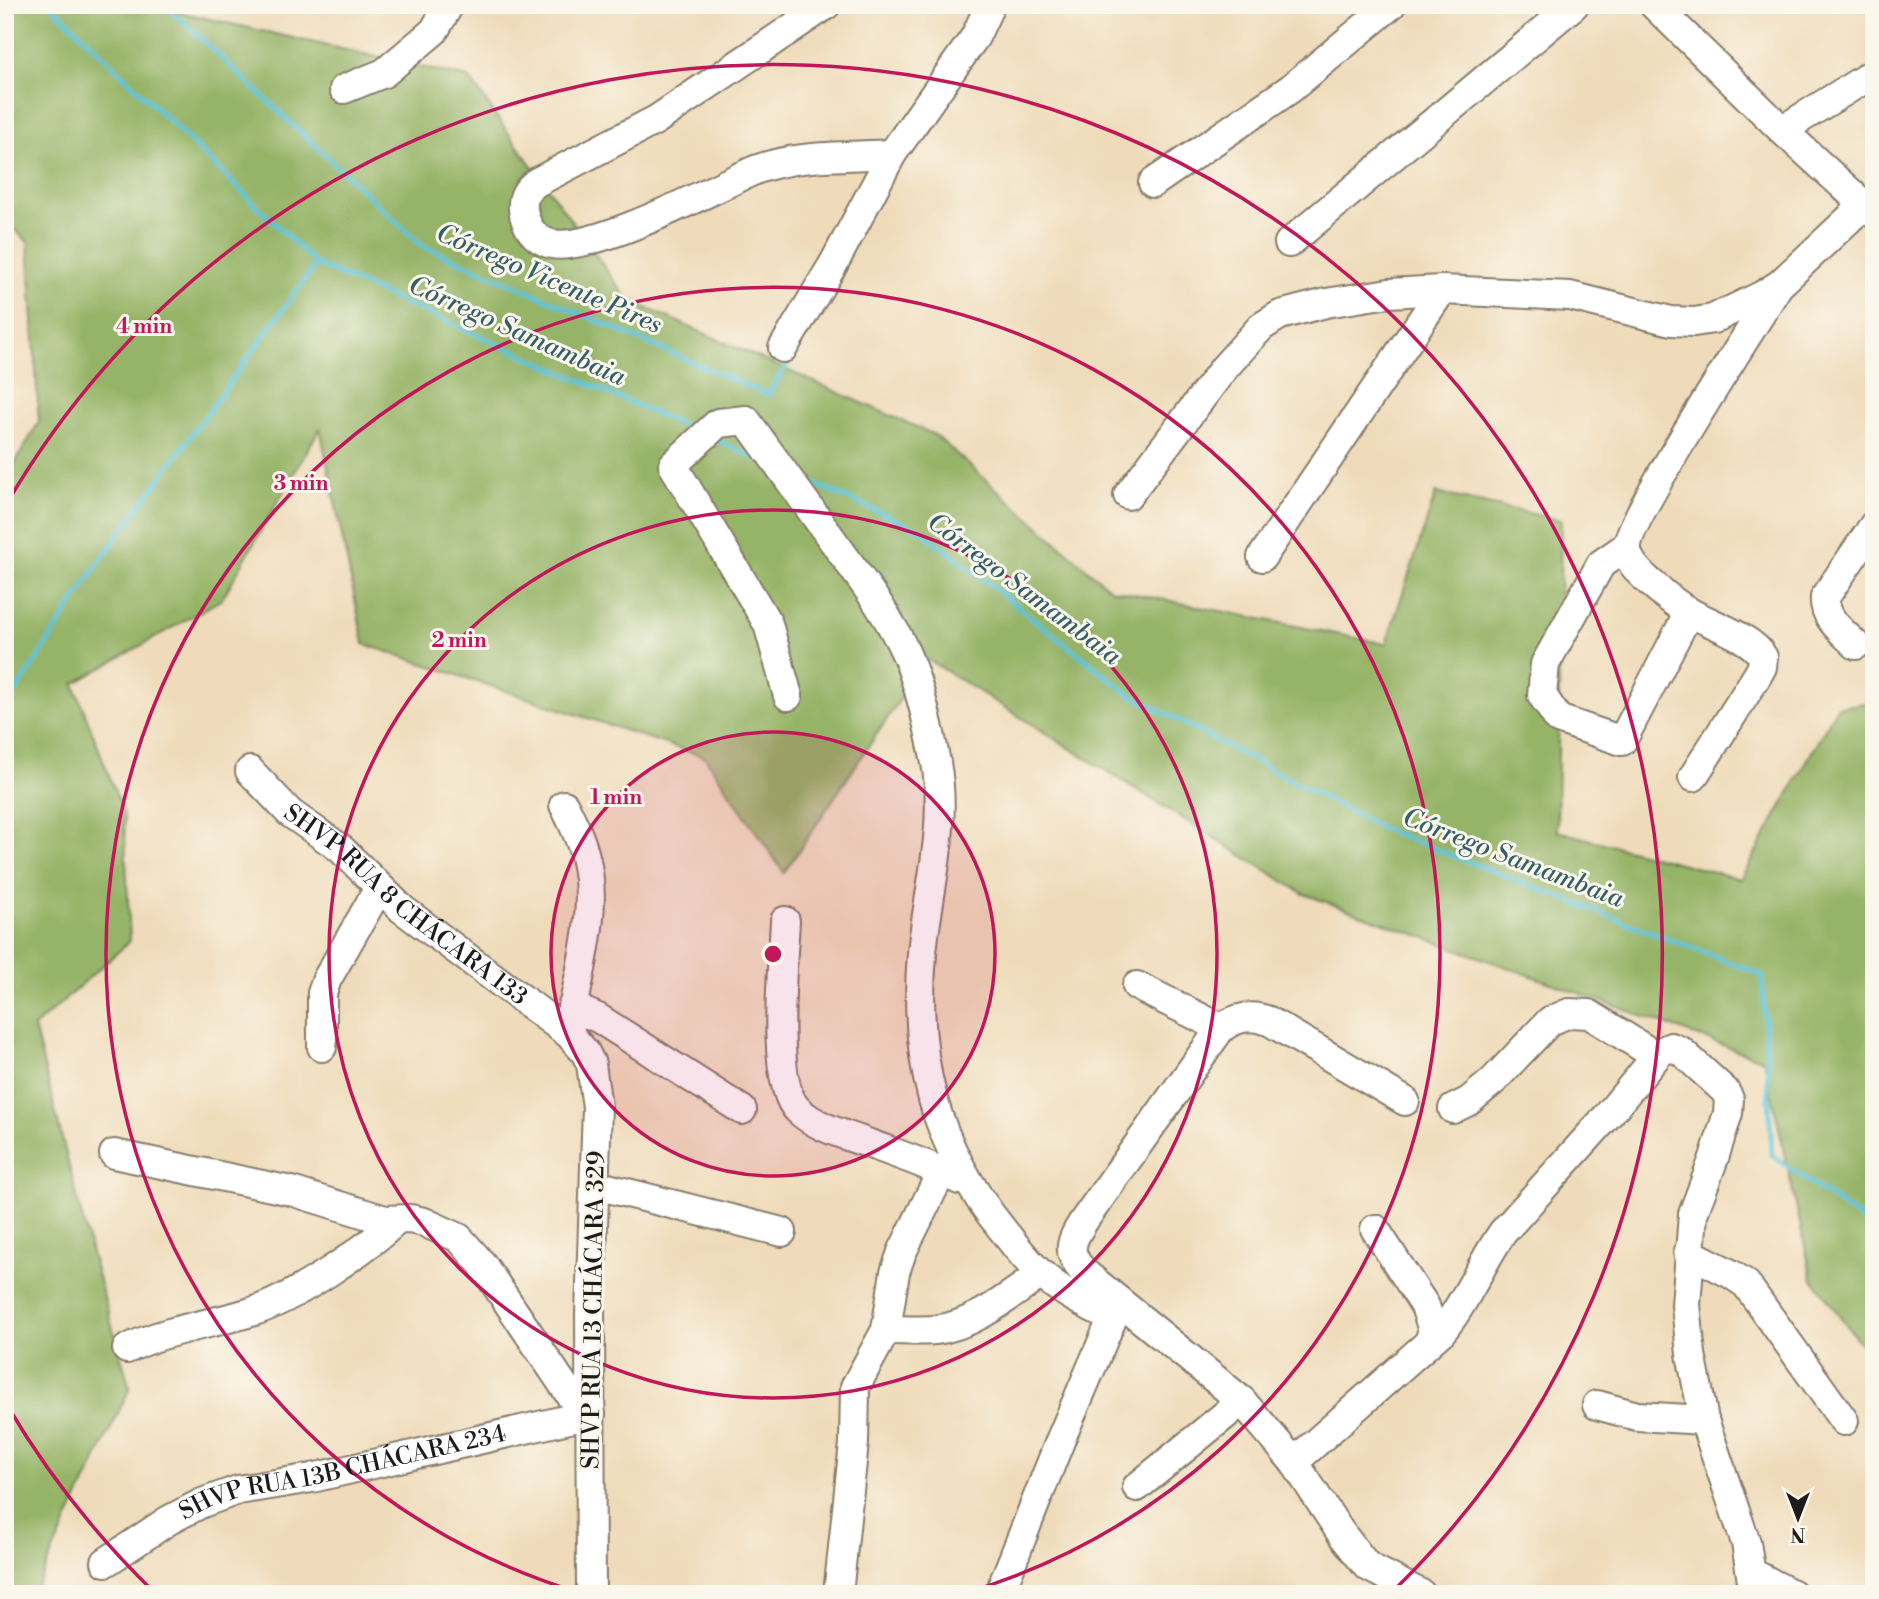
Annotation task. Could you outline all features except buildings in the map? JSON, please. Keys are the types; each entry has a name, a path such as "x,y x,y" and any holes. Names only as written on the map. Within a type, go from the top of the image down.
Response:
{"street":[{"path":"344,89 384,73 434,31 449,5"},
{"path":"826,5 656,120 527,189 523,199 528,228 538,238 550,244 583,241 643,221 764,167 795,160 892,154"},
{"path":"783,348 834,263 892,154 975,37 990,5"},
{"path":"1153,183 1290,89 1391,5"},
{"path":"1289,243 1574,5"},
{"path":"1128,495 1224,368 1267,322 1280,315 1325,303 1389,293 1442,290 1570,296 1671,321 1713,319 1780,284 1869,210 1782,130 1654,5"},
{"path":"1782,130 1874,73"},
{"path":"1689,612 1622,741 1558,719 1542,695 1545,664 1601,564 1627,546 1670,460 1780,284"},
{"path":"1262,558 1442,290"},
{"path":"788,696 768,624 673,465 718,423 746,420 876,600 896,633 917,686 937,766 939,787 934,873 922,951 920,1007 928,1086 936,1115 968,1184 995,1221 1041,1274 1078,1299 1116,1310"},
{"path":"1856,645 1830,619 1824,599 1828,589 1874,525"},
{"path":"1627,546 1630,559 1647,580 1689,612 1751,644 1760,652 1763,660 1757,676 1693,777"},
{"name":"SHVP RUA 8 CHÁCARA 133","path":"250,771 290,813 340,848 402,909 569,1034"},
{"path":"564,805 578,832 587,862 590,893 569,1034"},
{"path":"322,1047 324,986 379,888"},
{"path":"785,921 782,1069 792,1104 817,1124 942,1171 968,1184"},
{"path":"1137,986 1221,1028"},
{"path":"572,1007 598,1018 742,1110"},
{"path":"1452,1109 1469,1101 1493,1081 1550,1021 1569,1013 1589,1014 1656,1056"},
{"path":"1405,1101 1293,1034 1261,1018 1243,1017 1221,1028 1085,1219 1073,1240 1072,1258 1116,1310 1242,1401 1294,1462 1341,1533 1367,1566 1421,1594"},
{"name":"SHVP RUA 13 CHÁCARA 329","path":"569,1034 584,1052 595,1084 596,1185 588,1415 591,1594"},
{"path":"1294,1462 1442,1331 1457,1311 1503,1232 1656,1056 1671,1047 1681,1051 1718,1084 1729,1099 1722,1137 1693,1214 1688,1252 1688,1334 1704,1420 1738,1514 1753,1583 1792,1594"},
{"path":"114,1154 291,1191 385,1220 410,1219 424,1222 459,1238 482,1264 588,1415"},
{"path":"838,1594 854,1443 855,1387 886,1330 894,1280 902,1252 942,1171"},
{"path":"596,1185 782,1232"},
{"path":"128,1349 149,1338 253,1312 299,1290 378,1238 396,1221"},
{"path":"1375,1229 1425,1306 1433,1330 1429,1342"},
{"path":"1688,1252 1746,1284 1844,1421"},
{"path":"886,1330 922,1331 956,1325 996,1305 1041,1274"},
{"path":"1002,1587 1116,1310"},
{"path":"1137,1487 1242,1401"},
{"path":"1597,1405 1637,1416 1704,1420"},
{"name":"SHVP RUA 13B CHÁCARA 234","path":"106,1562 169,1520 202,1503 238,1490 312,1478 588,1415"}],"green space":[{"path":"5,5 148,5 469,78 628,300 935,435 1110,589 1386,644 1436,493 1561,520 1557,831 1741,879 1837,707 1874,702 1874,1362 1812,1278 1764,1060 1304,894 927,659 784,873 705,757 364,644 320,428 222,599 74,684 124,815 130,941 34,1027 91,1253 130,1388 33,1594 5,1594 5,480 39,422 28,242 5,221"}],"waterway":[{"name":"Córrego Samambaia","path":"51,5 316,264 695,431"},
{"name":"Córrego Vicente Pires","path":"165,5 421,245 768,395 792,356"},
{"path":"5,709 100,561 316,264"},
{"name":"Córrego Samambaia","path":"714,439 762,461"},
{"name":"Córrego Samambaia","path":"803,479 920,530 1129,694 1383,829 1762,975 1772,1155 1874,1229"},
{"path":"5,943 5,1170"}]}
